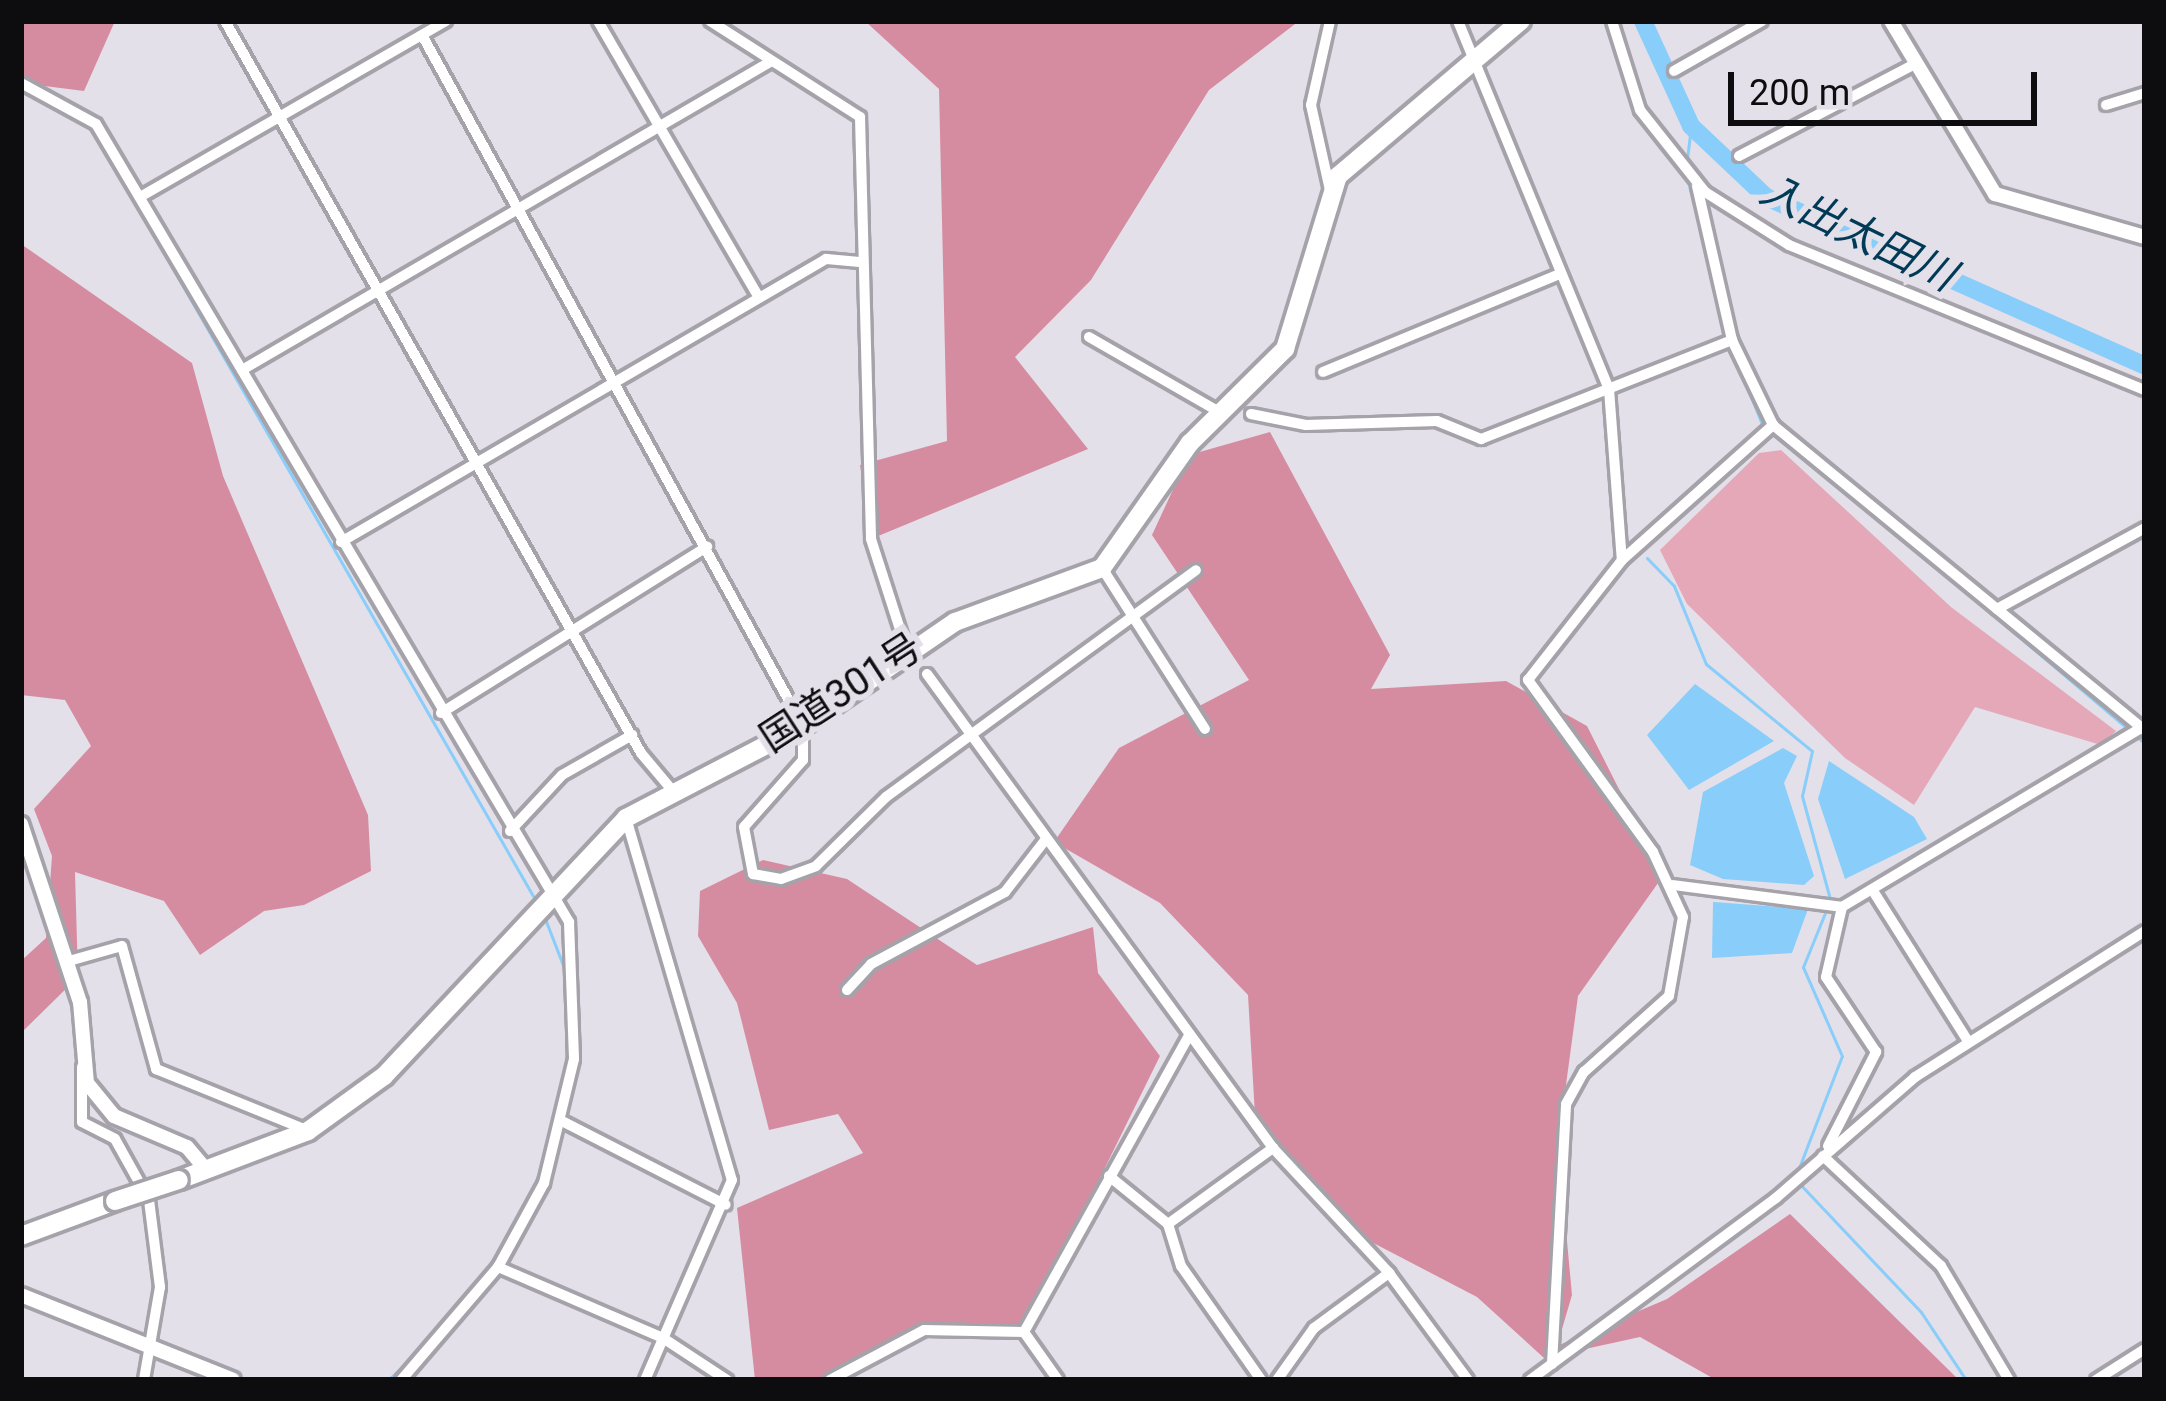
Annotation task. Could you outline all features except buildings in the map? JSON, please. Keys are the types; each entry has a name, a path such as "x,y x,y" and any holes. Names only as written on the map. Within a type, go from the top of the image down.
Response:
{"highway":[{"path":"1102,568 1221,413 1264,379 1293,333 1330,190 1520,21"},
{"name":"国道301号","path":"21,1236 308,1131 430,1032 550,890 626,818 672,790 803,726 906,648 1102,568"}],"main road":[{"path":"1891,21 1995,194 2145,237"},
{"path":"21,824 69,961 82,1067 114,1116 187,1148 206,1170"},
{"path":"21,1295 155,1342 233,1380"}],"street":[{"path":"225,21 579,632 632,735 672,790"},
{"path":"140,196 446,21"},
{"path":"598,21 759,298"},
{"path":"1330,21 1311,105 1330,190"},
{"path":"1457,21 1610,389 1622,560"},
{"path":"1612,21 1640,110 1697,186 1789,244 2145,390"},
{"path":"1674,70 1762,21"},
{"path":"715,22 860,117 871,539 906,648"},
{"path":"422,35 620,378 803,726 803,760 744,827 746,864 764,879 816,866 886,797 974,739 1196,570"},
{"path":"242,370 770,62"},
{"path":"1738,156 1915,64"},
{"path":"21,83 81,108 140,196 510,832 569,922 574,1060 532,1212 499,1267 401,1380"},
{"path":"2106,105 2145,93"},
{"path":"1672,885 1842,907 1875,894 2144,729 1773,424 1732,340 1697,186"},
{"path":"341,542 826,259 863,262"},
{"path":"1323,371 1560,274"},
{"path":"1089,337 1221,413"},
{"path":"1251,414 1306,425 1437,421 1481,439 1732,340"},
{"path":"1552,1364 1566,1104 1584,1072 1677,983 1683,917 1672,885 1529,684 1622,560 1773,424"},
{"path":"1997,609 2145,528"},
{"path":"441,713 579,632 609,602 707,547"},
{"path":"1102,568 1205,729"},
{"path":"928,674 1273,1148 1389,1273 1468,1380"},
{"path":"510,832 562,775 632,735"},
{"path":"626,818 728,1161 726,1205 645,1380"},
{"path":"847,990 871,964 1005,892 1046,838"},
{"path":"1875,894 1968,1041"},
{"path":"1823,1156 1876,1052 1826,977 1842,907"},
{"path":"1530,1380 1968,1041 2145,931"},
{"path":"69,961 122,946 156,1070 308,1131"},
{"path":"1024,1332 1190,1035"},
{"path":"82,1067 82,1122 115,1139 149,1200 155,1342 144,1380"},
{"path":"560,1120 726,1205"},
{"path":"1168,1224 1273,1148"},
{"path":"1823,1156 1959,1288 2009,1380"},
{"path":"1109,1177 1168,1224 1181,1266 1252,1377"},
{"path":"499,1267 663,1338 727,1380"},
{"path":"1277,1380 1314,1328 1389,1273"},
{"path":"830,1380 924,1330 1024,1332"},
{"path":"1024,1332 1058,1380"},
{"path":"2096,1380 2145,1349"}],"shaded area":[{"path":"21,21 115,21 84,91 21,83"},
{"path":"865,21 1299,21 1209,90 1091,280 1015,357 1088,449 871,539 860,465 947,441 939,89"},
{"path":"21,244 192,363 223,476 368,815 371,871 304,905 264,911 200,955 164,901 75,872 78,977 21,1033 21,961 46,938 52,856 34,809 91,746 65,700 21,695"},
{"path":"1270,432 1390,655 1371,689 1506,681 1587,726 1663,876 1578,996 1558,1144 1572,1295 1557,1346 1667,1299 1790,1214 1959,1380 1716,1380 1640,1337 1544,1358 1477,1297 1335,1223 1255,1115 1248,995 1160,903 1054,842 1119,748 1249,680 1152,535 1189,455"},
{"path":"1781,450 1951,607 2116,731 2101,745 1975,707 1914,805 1845,758 1687,604 1660,550 1759,453"},
{"path":"763,860 847,879 977,965 1093,927 1098,973 1160,1056 1024,1332 924,1330 834,1380 755,1380 737,1208 863,1153 838,1114 769,1130 737,1003 698,936 700,891"}],"water":[{"path":"1695,684 1774,741 1689,790 1647,735"},
{"path":"1783,748 1797,756 1784,783 1814,876 1804,885 1723,879 1690,865 1703,792"},
{"path":"1829,761 1914,817 1927,839 1845,879 1818,799"},
{"path":"1713,902 1808,909 1792,953 1712,958"}],"waterway":[{"name":"入出太田川","path":"1643,21 1691,126 1766,197 2145,366"},
{"path":"1687,159 1691,126"},
{"path":"94,131 533,896"},
{"path":"1688,181 1715,288"},
{"path":"1734,355 1764,429"},
{"path":"1898,534 2129,730"},
{"path":"1647,558 1674,586 1706,664 1812,751 1802,796 1830,899"},
{"path":"2136,736 2145,743"},
{"path":"1797,1173 1842,1056 1803,967 1827,908"},
{"path":"544,916 566,973"},
{"path":"566,1069 567,1007"},
{"path":"531,1196 547,1148"},
{"path":"1798,1182 1921,1312 1966,1380"},
{"path":"388,1380 421,1349"}]}
